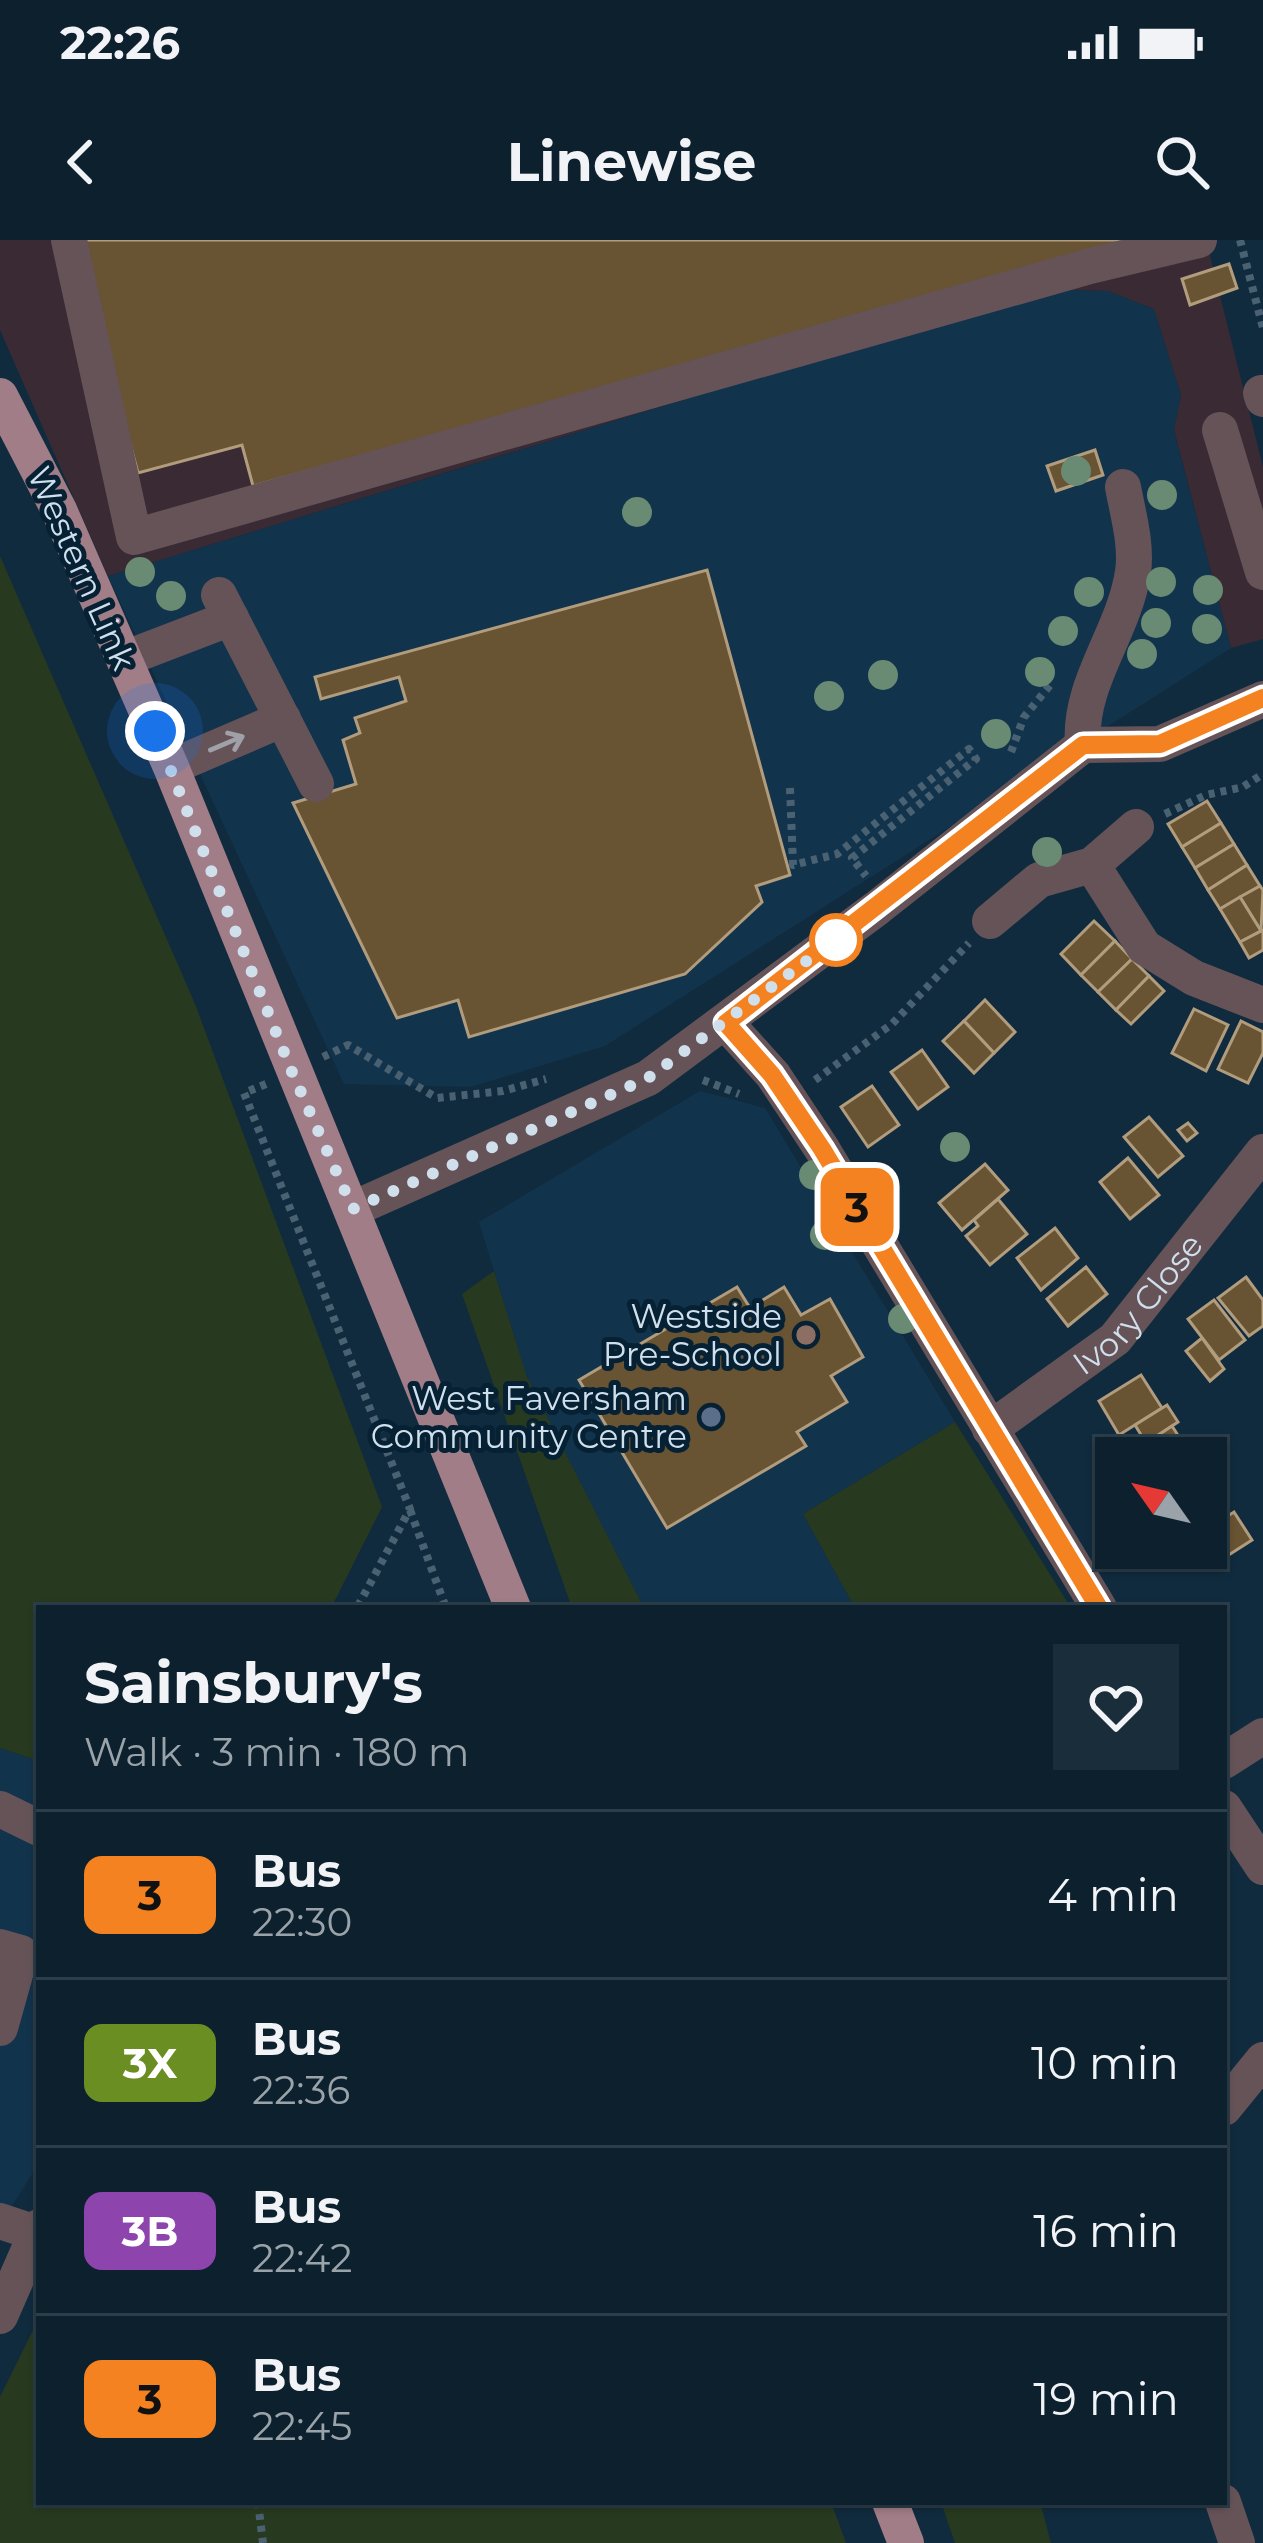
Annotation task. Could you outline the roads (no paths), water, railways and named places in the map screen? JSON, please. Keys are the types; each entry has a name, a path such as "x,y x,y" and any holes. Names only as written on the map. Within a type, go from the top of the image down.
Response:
{"main road":[{"name":"Western Link","path":"0,395 59,510 170,767 512,1605"},
{"path":"891,2505 906,2543"}],"street":[{"path":"69,240 134,537 1090,266 1198,240"},
{"path":"1220,430 1263,572"},
{"path":"1083,745 1081,719 1118,628 1133,570 1123,487"},
{"path":"124,659 225,607 316,784"},
{"path":"353,1209 648,1078 726,1023 1083,745 1160,744 1263,698"},
{"path":"170,767 283,719"},
{"path":"991,920 1039,880 1092,865 1136,827"},
{"path":"1092,865 1144,946 1194,978 1263,1005"},
{"path":"726,1023 822,1149 1097,1605"},
{"name":"Ivory Close","path":"990,1429 1115,1339 1263,1152"},
{"path":"1227,1759 1263,1736"},
{"path":"0,1809 36,1827"},
{"path":"1227,1813 1263,1867"},
{"path":"0,1947 21,1953 0,2028"},
{"path":"1227,2104 1263,2060"},
{"path":"0,2221 36,2230"},
{"path":"0,2316 36,2235"},
{"path":"1224,2505 1238,2543"}],"place":[{"name":"Westside Pre-School","path":"806,1335"},
{"name":"West Faversham Community Centre","path":"711,1417"}]}
